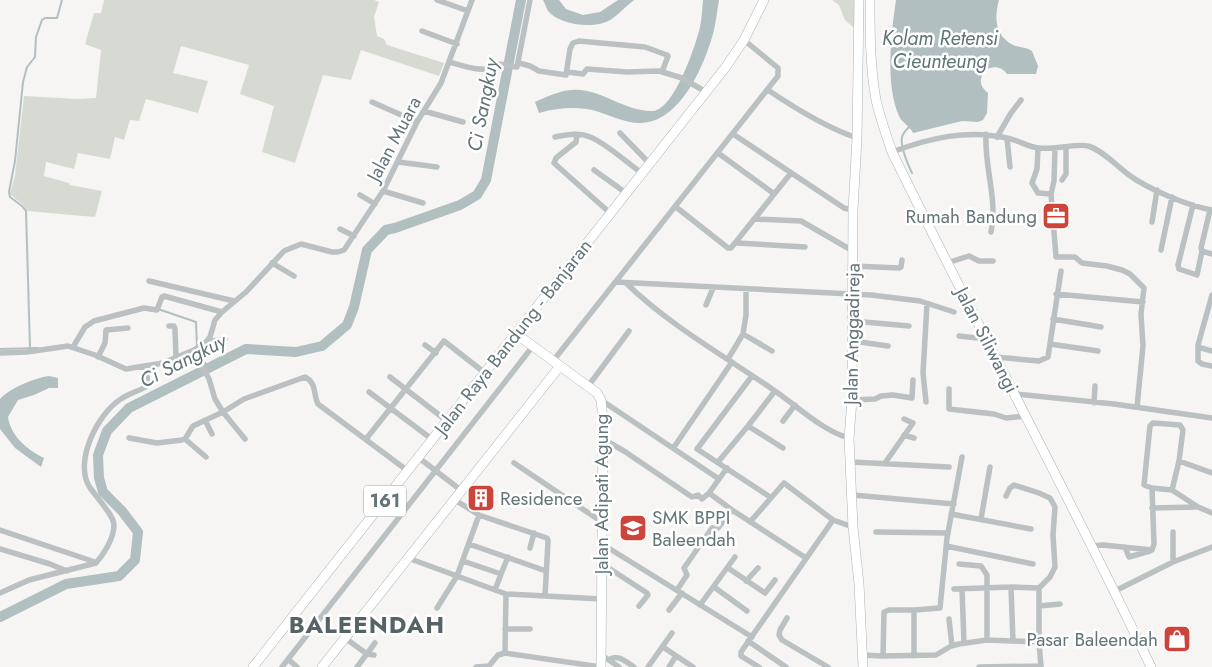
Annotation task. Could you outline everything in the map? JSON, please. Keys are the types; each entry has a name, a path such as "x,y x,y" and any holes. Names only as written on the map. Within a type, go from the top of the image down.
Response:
{"main road":[{"name":"Jalan Raya Bandung - Banjaran","path":"255,666 706,92 744,40 764,0"},
{"name":"Jalan Anggadireja","path":"860,0 857,138 853,210 852,400 846,437 852,462 853,527 859,584 863,667"},
{"name":"Jalan Siliwangi","path":"870,0 872,73 882,124 899,149 947,263 1115,590 1151,667"},
{"name":"Jalan Adipati Agung","path":"515,333 589,386 602,400 601,599 605,658 601,667"},
{"path":"322,667 455,500 557,363"}],"street":[{"path":"437,0 468,12"},
{"name":"Jalan Muara","path":"272,263 284,251 301,244 338,252 344,250 383,191 417,122 441,83 472,0"},
{"path":"517,65 530,0"},
{"path":"422,32 456,44"},
{"path":"557,363 616,282 778,76 778,68 744,40"},
{"path":"449,62 484,69 490,69 499,64 530,66 539,71 565,76 571,46 574,42 579,41 645,48 663,53 668,56 662,72"},
{"path":"567,72 583,74 587,69 627,72 656,70 692,82 706,92"},
{"path":"768,90 798,110 834,130 857,138"},
{"path":"997,136 1021,100"},
{"path":"372,102 417,122"},
{"path":"424,111 463,122"},
{"path":"620,133 649,163"},
{"path":"899,149 920,142 970,133 1007,138 1038,148 1055,149 1084,145 1091,147 1131,176 1157,190 1193,205 1211,210 1196,275 1179,269 1178,265 1193,205"},
{"path":"733,134 844,208 853,210"},
{"path":"986,134 985,152 992,190 993,221 991,232"},
{"path":"555,136 577,135 591,137 642,173"},
{"path":"577,135 576,142 556,158 554,163 610,213"},
{"path":"1007,138 1010,167"},
{"path":"1038,148 1036,169 1032,183 1038,193 1051,194"},
{"path":"1062,180 1066,174 1066,148"},
{"path":"1055,149 1054,180 1051,194 1056,257 1076,257 1082,262 1107,266 1130,274 1143,286 1145,291 1141,314 1143,346 1137,407"},
{"path":"718,153 773,193"},
{"path":"398,162 437,167"},
{"path":"594,170 626,193"},
{"path":"676,207 728,248 733,248 773,193 791,173"},
{"path":"1152,222 1157,190"},
{"path":"383,191 423,203"},
{"path":"360,195 375,204"},
{"path":"1161,250 1172,197"},
{"path":"754,219 801,221 853,251"},
{"path":"340,229 354,236"},
{"path":"737,243 805,247"},
{"path":"1202,251 1212,254"},
{"path":"947,263 969,256 979,261 993,261"},
{"path":"853,266 899,268 901,267 902,260"},
{"path":"0,353 73,347 126,369 145,367 195,352 210,337 215,320 260,279 272,263 294,276"},
{"path":"995,357 1039,361 1045,360 1048,357 1056,294 1061,271"},
{"path":"149,281 234,301"},
{"path":"616,282 870,295 920,301 954,312"},
{"path":"626,283 646,302 730,361 829,430 846,437"},
{"path":"706,305 713,288"},
{"path":"674,447 730,361 743,334 746,314 746,290"},
{"path":"1056,294 1143,302"},
{"path":"1212,295 1198,347 1198,363 1212,366"},
{"path":"73,347 85,327 94,321 144,308 157,310 163,296 222,312"},
{"path":"926,402 923,373 927,304"},
{"path":"1053,319 1102,327"},
{"path":"853,321 909,326"},
{"path":"169,326 174,326 175,329 176,358"},
{"path":"98,357 105,343 106,330 128,328"},
{"path":"589,386 629,331"},
{"path":"743,334 772,351"},
{"path":"959,336 986,339"},
{"path":"206,342 225,339"},
{"path":"366,440 445,341 485,372"},
{"path":"853,341 888,346"},
{"path":"1050,344 1098,351"},
{"path":"425,345 436,353"},
{"path":"282,667 533,346"},
{"path":"1198,347 1212,351"},
{"path":"195,352 210,379 215,399 245,439"},
{"path":"0,593 24,582 96,563 108,544 114,525 111,517 88,485 86,479 85,464 88,445 102,416 114,404 148,386 145,367"},
{"path":"752,376 698,449 770,497"},
{"path":"185,439 193,426 223,412 244,399 306,377 314,387 318,404 408,471"},
{"path":"390,377 447,421"},
{"path":"852,400 876,399 881,396 893,395 912,398 913,380"},
{"path":"1094,403 1095,386"},
{"path":"949,389 949,409 994,414 1006,418 1026,416"},
{"path":"718,462 775,391"},
{"path":"369,392 432,440"},
{"path":"1015,394 1137,407 1212,418"},
{"path":"602,400 720,479"},
{"path":"783,421 795,405"},
{"path":"885,463 913,423 904,419"},
{"path":"205,420 212,434"},
{"path":"1172,490 1179,461 1182,427 1180,425 1151,424 1144,483 1146,487 1172,490 1198,507 1212,513"},
{"path":"748,426 783,448"},
{"path":"904,435 914,438"},
{"path":"129,438 157,443 185,439 206,457"},
{"path":"603,439 692,497 698,495 702,499 709,493 727,468"},
{"path":"883,656 884,612 889,610 937,609 942,601 946,546 942,533 951,514 951,504 962,457"},
{"path":"419,458 462,490"},
{"path":"1179,461 1212,474"},
{"path":"852,462 949,467"},
{"path":"514,463 602,522"},
{"path":"980,519 990,467"},
{"path":"750,522 781,484 785,484 833,520 853,527"},
{"path":"979,667 1041,667 1039,588 1053,574 1055,567 1054,507 1050,498 1014,485 1006,496"},
{"path":"1152,488 1154,544 1152,550"},
{"path":"709,493 806,558"},
{"path":"853,495 951,504"},
{"path":"455,500 480,515 547,538 546,596"},
{"path":"1152,508 1198,507"},
{"path":"669,610 687,575 684,569 712,528 718,528 732,510"},
{"path":"951,514 1031,529"},
{"path":"436,608 457,576 480,515"},
{"path":"759,667 740,654 833,520"},
{"path":"0,530 96,563"},
{"path":"876,532 942,533"},
{"path":"1173,532 1173,562"},
{"path":"530,548 534,533"},
{"path":"469,544 546,571"},
{"path":"602,544 700,604 786,667"},
{"path":"946,546 1033,564"},
{"path":"1092,546 1152,550"},
{"path":"1125,547 1129,557 1152,550"},
{"path":"1115,590 1173,562 1212,547"},
{"path":"0,549 67,571"},
{"path":"495,590 508,557"},
{"path":"700,604 735,557"},
{"path":"408,558 506,594 601,599"},
{"path":"463,561 501,574"},
{"path":"601,563 648,594 640,606"},
{"path":"959,564 984,568 987,574 987,640"},
{"path":"728,568 766,593 775,580"},
{"path":"746,580 758,568"},
{"path":"714,587 747,610"},
{"path":"1011,587 1013,641"},
{"path":"954,588 1039,588"},
{"path":"962,589 964,643"},
{"path":"505,653 506,594"},
{"path":"1039,606 1060,604"},
{"path":"914,610 914,656"},
{"path":"787,618 780,630 779,635 782,640 828,667"},
{"path":"949,619 952,646"},
{"path":"505,629 530,629"},
{"path":"648,667 672,633"},
{"path":"345,638 367,654 374,655"},
{"path":"862,655 914,656 939,654 952,646 987,640 1039,642"},
{"path":"357,667 375,643"},
{"path":"663,647 693,667"},
{"path":"476,667 489,666 498,655 505,653 601,667"},
{"path":"669,667 676,656"},
{"path":"605,658 619,667"},
{"path":"605,658 619,658 634,667"},
{"path":"288,659 298,667"}],"shaded area":[{"path":"104,0 374,0 379,2 374,17 377,36 384,39 387,45 444,63 439,76 361,50 351,80 323,75 295,163 262,152 274,106 240,94 249,65 181,46 173,73 208,81 198,113 146,99 139,121 130,120 124,140 115,137 110,159 78,153 74,169 46,162 44,176 69,183 70,185 102,191 95,217 27,211 10,194 15,175 24,96 77,99 96,98 101,50 85,44 94,13 101,13"},
{"path":"832,0 856,0 854,28 845,20 839,5"}],"water":[{"path":"543,0 559,0 566,9 583,15 600,12 618,0 634,0 607,21 581,25 559,19 548,11"},
{"path":"703,0 719,0 709,47 688,90 667,114 654,120 640,123 629,122 582,108 560,109 539,113 535,102 557,93 571,90 592,92 632,108 642,110 653,111 661,108 676,89 689,61 700,27"},
{"name":"Kolam Retensi Cieunteung","path":"896,0 999,0 996,20 999,32 1013,45 1032,51 1038,66 1036,74 1007,74 997,67 985,70 981,82 983,88 988,93 987,113 983,120 978,122 962,121 913,133 899,116 892,89 890,59"},
{"path":"49,376 58,378 58,388 49,388 18,400 8,417 16,437 32,451 44,458 41,467 15,448 0,429 0,399 23,384"}],"waterway":[{"path":"30,348 26,211 10,197 9,192 15,161 23,82 27,67 35,57 36,37 42,20 45,18 57,18 62,0"},
{"name":"Ci Sangkuy","path":"0,617 66,584 119,576 135,560 138,532 122,511 103,492 99,478 98,455 107,431 129,408 246,349 296,352 322,346 347,325 354,307 367,250 386,230 460,205 477,195 486,180 521,0"},
{"path":"909,127 903,134 902,145 912,173"},
{"path":"158,309 196,322 197,347"},
{"path":"0,349 38,348"},
{"path":"200,356 209,368"}],"place":[{"name":"Rumah Bandung","path":"1056,216"},
{"name":"Residence","path":"481,498"},
{"name":"SMK BPPI Baleendah","path":"633,528"},
{"name":"Pasar Baleendah","path":"1177,639"}],"district":[{"name":"BALEENDAH","path":"367,624"}]}
